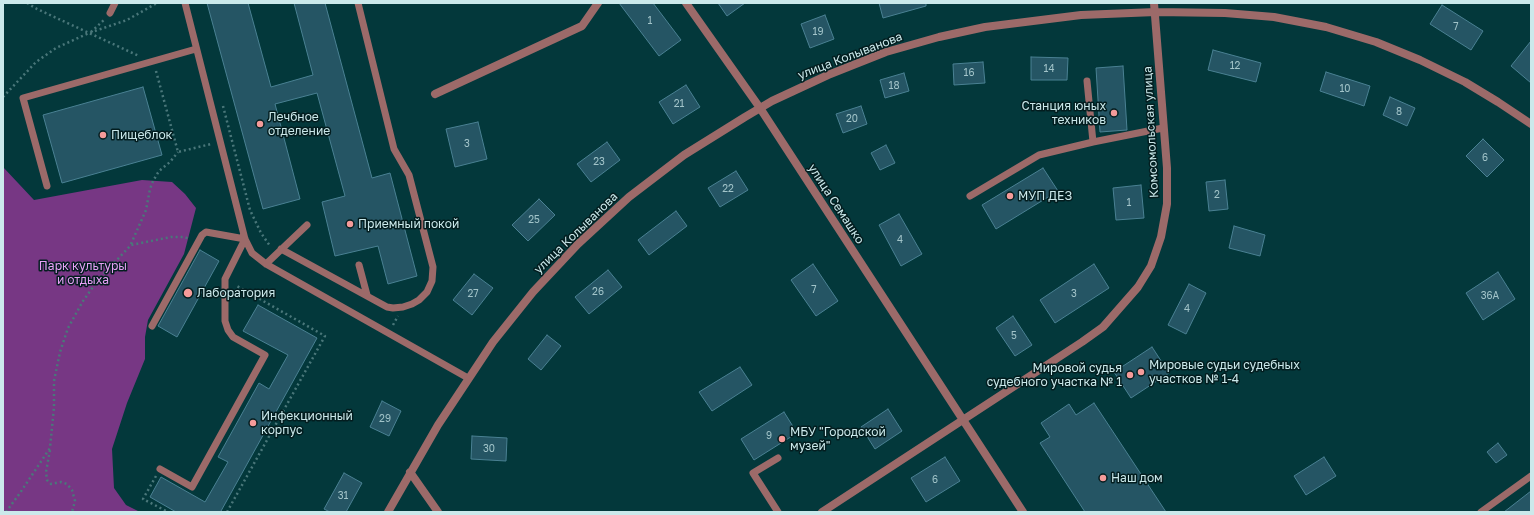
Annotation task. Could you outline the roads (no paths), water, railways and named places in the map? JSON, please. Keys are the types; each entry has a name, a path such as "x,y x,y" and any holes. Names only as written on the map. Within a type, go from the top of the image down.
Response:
{"street":[{"path":"435,94 582,26 598,3"},
{"name":"улица Семашко","path":"686,3 760,108 1023,512"},
{"name":"Комсомольская улица","path":"822,512 1082,342 1103,327 1138,287 1151,266 1161,237 1167,204 1167,168 1156,12 1154,3"},
{"name":"улица Колыванова","path":"388,512 410,472 468,378 493,342 533,292 578,244 629,197 678,160 760,108 828,75 886,52 939,37 986,28 1081,15 1156,12 1225,13 1274,17 1326,27 1376,42 1420,60 1471,86 1531,124"},
{"path":"410,472 438,512"}],"lane":[{"path":"110,14 115,3"},
{"path":"185,3 245,239 252,253 266,264 468,378"},
{"path":"281,249 387,307 403,307 412,304 427,292 432,281 433,267 409,175 394,149 358,3"},
{"path":"47,186 23,98 196,50"},
{"path":"1087,80 1093,142"},
{"path":"970,196 1039,155 1093,142 1163,128"},
{"path":"266,264 307,225"},
{"path":"152,326 202,235 206,232 245,239"},
{"path":"160,469 192,486 265,355 233,337 228,330 226,321 225,279 245,239"},
{"path":"359,265 367,295"},
{"path":"778,458 753,473 778,512"},
{"path":"1481,512 1531,476"}],"place":[{"name":"Станция юных техников","path":"1114,113"},
{"name":"Лечбное отделение","path":"260,124"},
{"name":"Пищеблок","path":"103,135"},
{"name":"МУП ДЕЗ","path":"1010,196"},
{"name":"Приемный покой","path":"350,224"},
{"name":"Лаборатория","path":"188,293"},
{"name":"Мировые судьи судебных участков № 1-4","path":"1141,372"},
{"name":"Мировой судья судебного участка № 1","path":"1130,375"},
{"name":"Инфекционный корпус","path":"253,423"},
{"name":"МБУ \"Городской музей\"","path":"782,439"},
{"name":"Наш дом","path":"1103,478"}],"park label":[{"name":"Парк культуры и отдыха","path":"83,273"}]}
